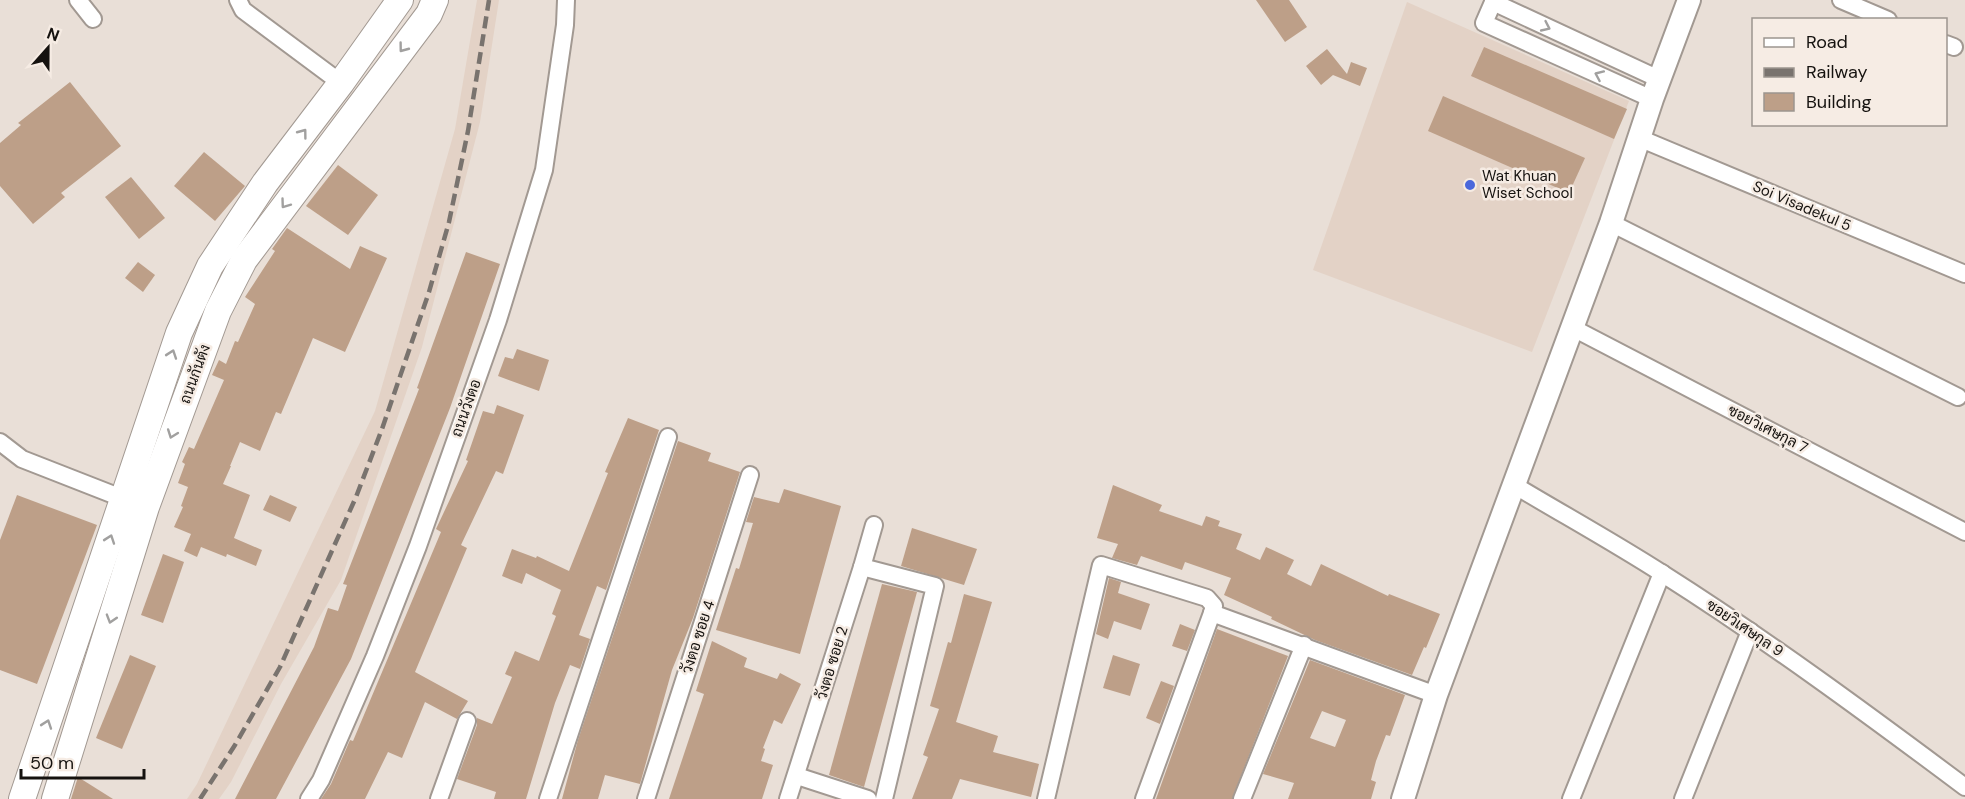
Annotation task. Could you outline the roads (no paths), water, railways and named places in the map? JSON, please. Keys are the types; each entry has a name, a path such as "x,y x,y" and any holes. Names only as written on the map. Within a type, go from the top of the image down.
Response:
{"main road":[{"name":"ถนนกันตัง","path":"55,799 179,333 210,266 265,183 400,0"},
{"name":"ถนนกันตัง","path":"22,799 134,503 218,311 244,260 429,14 435,0"}],"street":[{"path":"78,0 93,19"},
{"path":"238,0 243,10 341,83"},
{"name":"ถนนวังตอ","path":"309,799 321,780 405,579 498,320 544,170 565,26 566,0"},
{"path":"1402,799 1436,695 1611,223 1689,0"},
{"path":"1841,0 1883,18"},
{"path":"1494,1 1484,23 1656,89"},
{"name":"Soi Visadekul 5","path":"1639,138 1965,274"},
{"path":"1611,223 1958,397"},
{"name":"ซอยวิเศษกุล 7","path":"1571,327 1965,532"},
{"path":"548,799 668,437"},
{"path":"0,442 22,459 134,503"},
{"name":"วังตอ ซอย 4","path":"646,799 750,475"},
{"name":"ซอยวิเศษกุล 9","path":"1514,485 1662,573 1750,631 1965,787"},
{"name":"วังตอ ซอย 2","path":"789,799 874,525"},
{"path":"1046,799 1101,565 1208,598 1214,606 1144,799"},
{"path":"862,567 935,586 884,799"},
{"path":"1570,799 1662,573"},
{"path":"1212,613 1436,695"},
{"path":"1683,799 1750,631"},
{"path":"1242,799 1304,645"},
{"path":"439,799 467,721"},
{"path":"797,776 868,799"}],"railway":[{"path":"200,799 235,745 280,667 356,497 382,429 429,292 449,222 468,131 489,0"}],"place":[{"name":"Wat Khuan Wiset School","path":"1470,185"}]}
